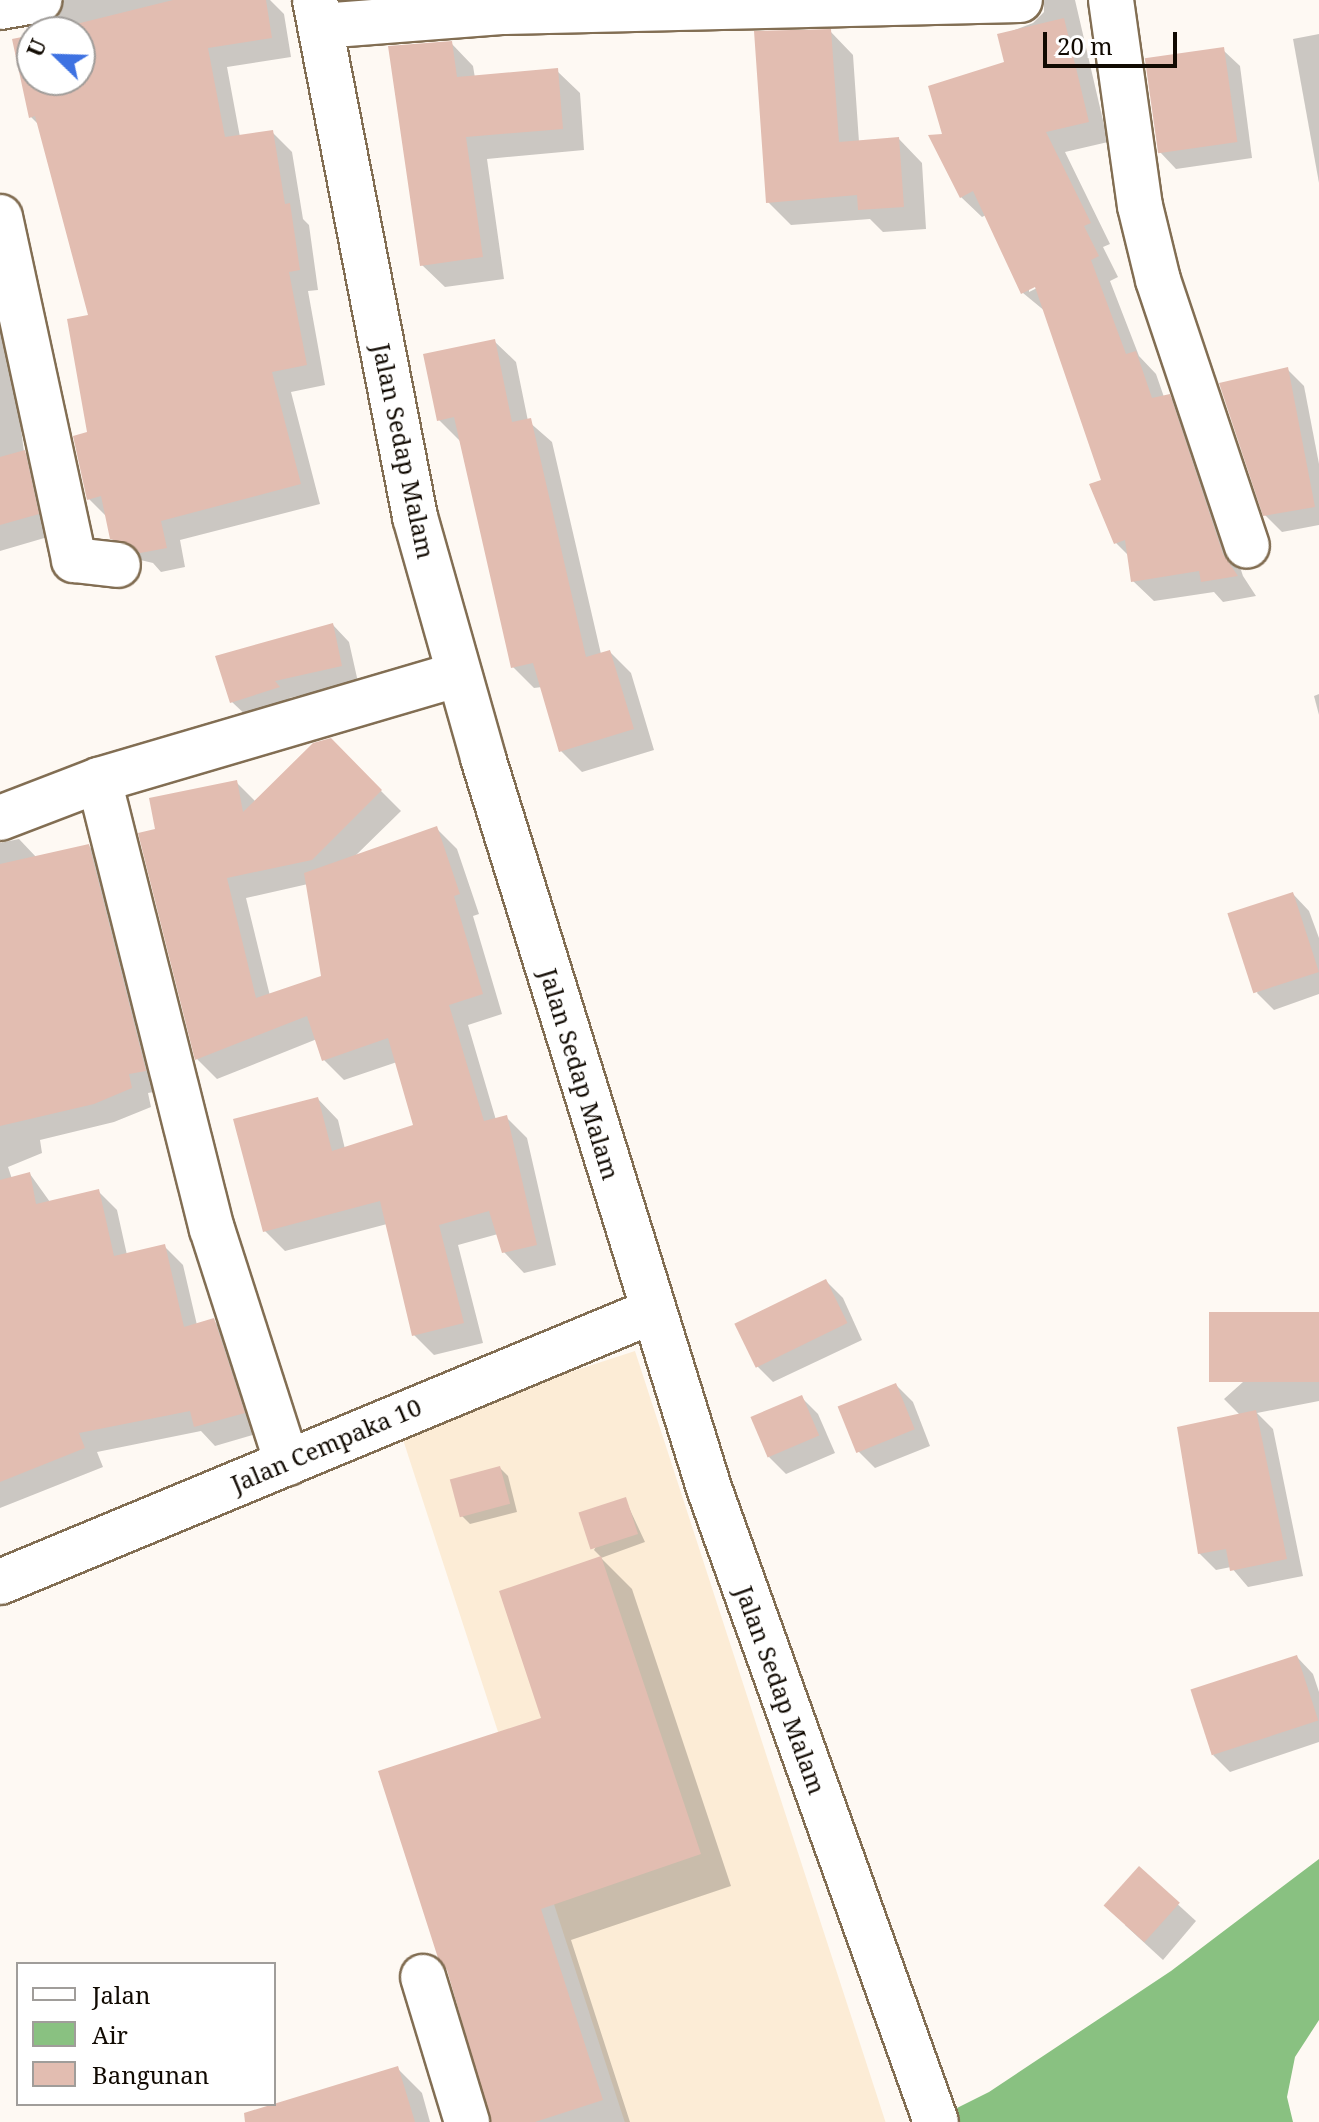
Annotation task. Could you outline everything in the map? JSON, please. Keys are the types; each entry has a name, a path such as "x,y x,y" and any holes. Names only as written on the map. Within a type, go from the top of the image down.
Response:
{"street":[{"path":"0,7 39,0"},
{"path":"318,13 504,12 1020,0"},
{"path":"1111,0 1147,236 1199,410 1230,484 1247,546"},
{"name":"Jalan Sedap Malam","path":"318,13 415,517 459,674 709,1488 936,2122"},
{"path":"0,217 74,560 118,565"},
{"path":"0,818 99,780 459,674"},
{"path":"99,780 212,1229 287,1463"},
{"name":"Jalan Cempaka 10","path":"0,1582 653,1311"},
{"path":"423,1977 467,2122"}],"shaded area":[{"path":"635,1351 886,2122 625,2122 399,1428"}],"water":[{"path":"1319,1859 1319,2020 1295,2057 1287,2097 1293,2122 929,2122 989,2092 1171,1971"}],"building":[{"path":"173,0 266,0 272,38 208,48 225,137 273,130 285,204 290,203 300,270 289,272 307,365 272,372 301,484 161,521 167,548 140,553 132,545 110,539 101,496 87,500 73,436 87,432 67,319 88,315 35,116 29,118 24,96 96,96 96,19"},
{"path":"1064,18 1089,122 1046,132 1091,223 1084,226 1099,256 1091,260 1126,354 1136,351 1152,398 1170,394 1223,554 1238,576 1201,582 1199,571 1131,582 1125,540 1114,544 1089,484 1101,480 1035,287 1021,294 973,191 960,198 928,135 942,134 928,86 1004,62 997,34"},
{"path":"831,29 839,142 899,137 904,207 858,210 857,195 766,203 754,31"},
{"path":"452,41 457,77 558,68 563,129 466,137 483,257 420,266 388,46"},
{"path":"1224,47 1237,142 1158,153 1145,58"},
{"path":"495,339 512,422 531,418 586,657 610,650 634,729 559,752 533,663 511,668 454,417 437,421 423,354"},
{"path":"1288,367 1315,507 1263,516 1219,383"},
{"path":"25,450 39,514 0,525 0,457"},
{"path":"333,623 342,666 275,681 280,687 230,703 215,656"},
{"path":"331,738 382,790 312,860 227,878 256,998 321,976 304,873 437,826 460,894 454,896 483,994 449,1005 484,1121 507,1115 537,1245 502,1253 489,1211 439,1225 464,1323 412,1336 380,1201 263,1232 233,1119 318,1097 332,1151 413,1125 388,1038 322,1061 307,1016 195,1060 138,833 155,829 149,798 237,780 243,812 313,743"},
{"path":"89,844 146,1071 129,1074 132,1088 94,1104 0,1126 0,864"},
{"path":"1293,892 1319,972 1253,993 1227,913"},
{"path":"30,1172 36,1204 99,1189 114,1256 165,1244 184,1327 214,1318 245,1413 194,1427 190,1411 79,1433 85,1448 0,1482 0,1180"},
{"path":"826,1279 847,1323 756,1368 734,1324"},
{"path":"1209,1312 1319,1312 1319,1382 1209,1382"},
{"path":"896,1383 915,1429 856,1453 838,1407"},
{"path":"802,1395 819,1436 768,1457 750,1417"},
{"path":"1256,1410 1287,1559 1230,1571 1226,1549 1198,1554 1177,1427"},
{"path":"500,1466 510,1504 460,1517 450,1479"},
{"path":"626,1497 638,1534 590,1550 578,1512"},
{"path":"601,1556 701,1854 541,1909 603,2100 535,2122 491,2122 447,1970 438,1958 378,1771 541,1718 499,1591"},
{"path":"1297,1655 1318,1721 1212,1755 1190,1690"},
{"path":"1139,1866 1180,1903 1144,1942 1104,1905"},
{"path":"398,2066 415,2122 245,2122 244,2113 276,2106 276,2103"}]}
